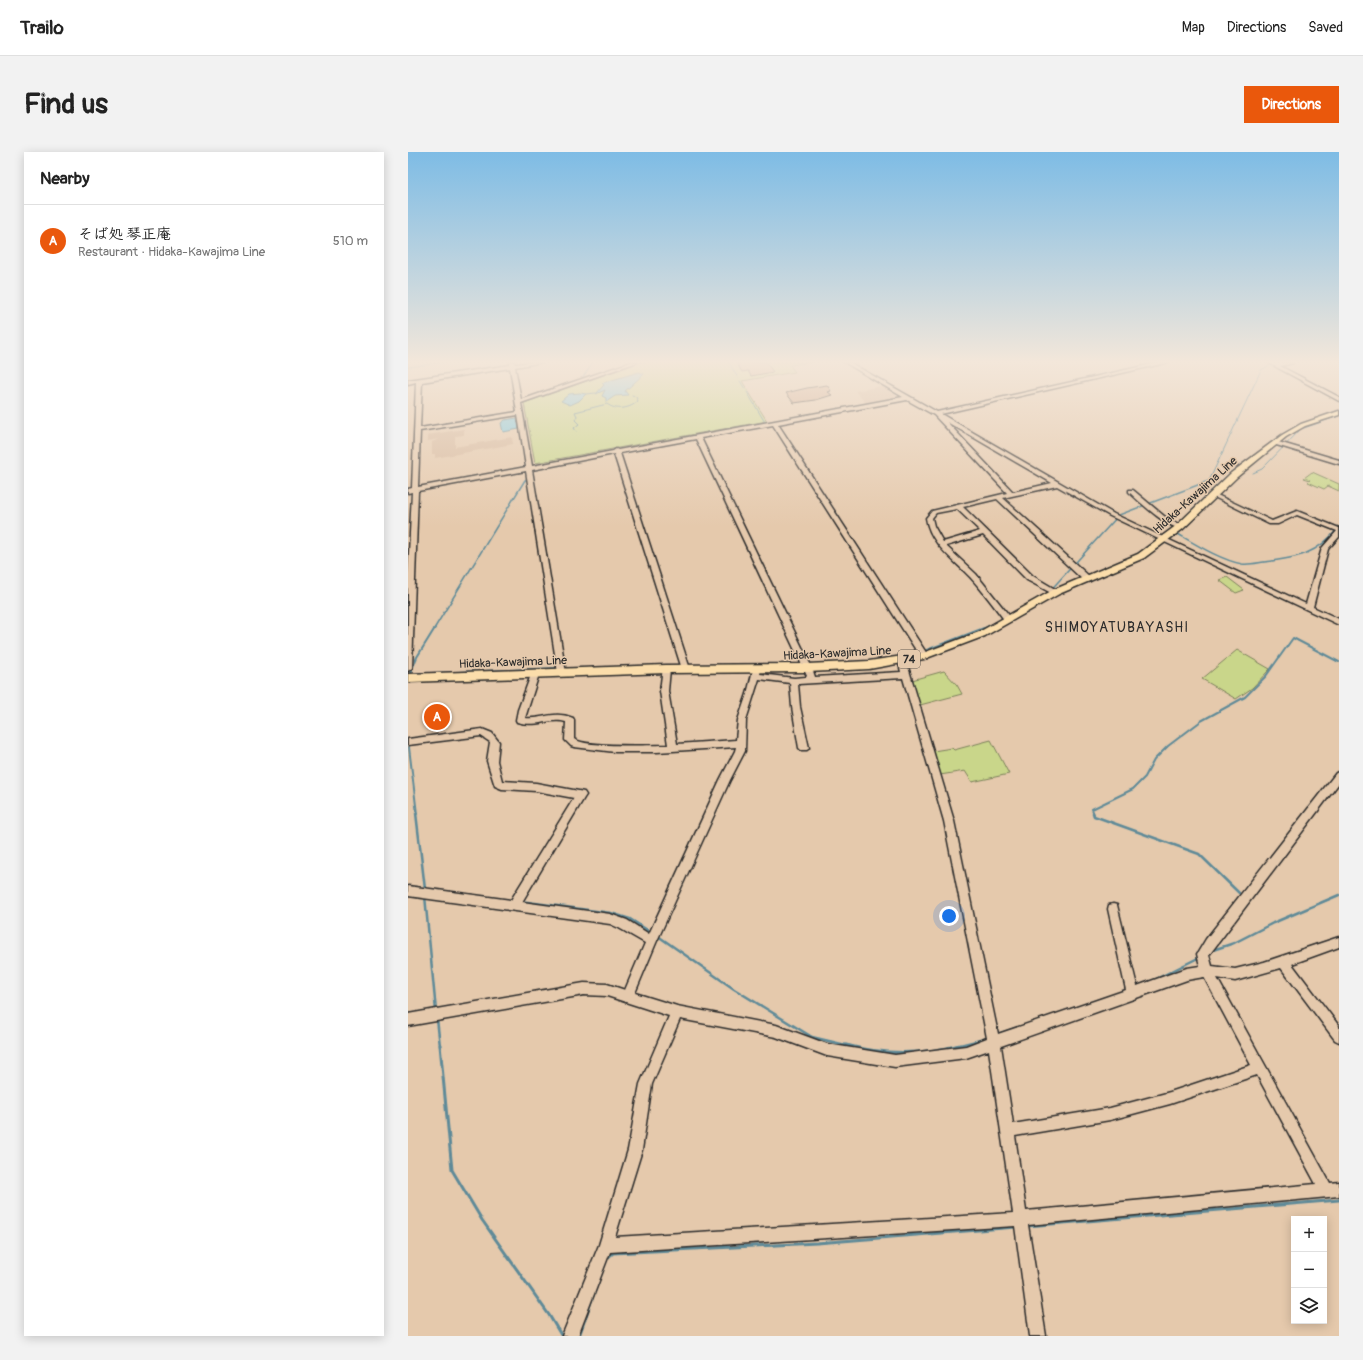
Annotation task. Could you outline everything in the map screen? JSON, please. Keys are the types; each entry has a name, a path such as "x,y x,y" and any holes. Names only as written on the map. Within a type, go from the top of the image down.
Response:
{"main road":[{"name":"Hidaka-Kawajima Line","path":"408,678 666,669 756,672 864,666 924,656 982,634 1056,592 1141,556 1166,539 1234,475 1275,443 1303,425 1326,417"}],"street":[{"path":"408,668 412,490 418,417"},
{"path":"418,430 495,417"},
{"path":"522,417 562,673"},
{"path":"412,490 800,417"},
{"path":"939,417 1011,494"},
{"path":"942,417 1112,515 1166,539 1339,622"},
{"path":"774,422 924,656"},
{"path":"697,436 808,668 810,676 809,680"},
{"path":"1275,443 1339,462"},
{"path":"616,452 686,669"},
{"path":"1008,619 973,577 942,545 929,524 929,518 934,512 1056,484"},
{"path":"1131,492 1162,517 1180,527"},
{"path":"1213,495 1271,523 1276,523 1297,513 1339,530"},
{"path":"998,497 1087,579"},
{"path":"958,506 1030,578 1056,592"},
{"path":"942,545 985,532"},
{"path":"1309,608 1325,548 1339,534"},
{"path":"902,660 949,821 994,1042 1038,1336"},
{"path":"864,666 865,676"},
{"path":"666,669 664,691 673,747"},
{"path":"628,996 651,941 725,780 740,751 742,720 756,672 794,681 865,676 907,676"},
{"path":"535,674 520,720 532,722 551,717 567,718 571,723 568,740 574,744 629,749 740,743"},
{"path":"794,681 796,707 804,748"},
{"path":"408,742 482,732 492,736 495,742 492,760 498,783 502,785 536,787 581,795 514,906"},
{"path":"606,1245 1021,1219 1333,1190 1260,1068 1207,971 1203,954 1208,944 1339,776"},
{"path":"408,891 610,919 623,924 651,941"},
{"path":"1113,909 1133,994"},
{"path":"408,1020 584,989 607,990 677,1012 776,1031 827,1050 895,1061 966,1052 1187,974 1207,971 1235,975 1339,942"},
{"path":"1283,961 1339,1036"},
{"path":"570,1336 606,1245 635,1150 646,1084 677,1012"},
{"path":"1008,1131 1110,1114 1170,1098 1260,1068"}],"shaded area":[{"path":"464,429 464,435 455,436 455,447 512,437 513,444 435,458 435,454 432,454 432,442 439,439 428,441 428,435"}],"green space":[{"path":"527,417 765,417 767,421 535,463"},
{"path":"1312,472 1339,484 1339,491 1328,486 1324,489 1308,482 1310,480 1304,478"},
{"path":"1227,577 1244,590 1236,593 1219,580"},
{"path":"1237,650 1270,669 1252,688 1236,699 1202,679"},
{"path":"944,671 957,685 962,694 920,705 912,680"},
{"path":"991,740 1009,774 972,782 965,771 940,775 933,751 952,748 954,750"}],"water":[{"path":"517,418 519,429 503,432 501,423 505,420"}],"waterway":[{"path":"576,417 575,420 579,424 574,428 576,431"},
{"path":"762,417 766,424"},
{"path":"1209,481 1239,417"},
{"path":"1253,473 1262,469 1301,429 1335,417"},
{"path":"525,481 528,475"},
{"path":"434,629 525,480"},
{"path":"1047,594 1119,515 1209,481"},
{"path":"1178,534 1218,556 1234,562 1247,564 1287,559 1306,554 1323,544 1339,527"},
{"path":"982,629 1003,619"},
{"path":"410,674 417,657 435,628"},
{"path":"924,651 984,628"},
{"path":"1094,814 1092,809 1133,789 1145,777 1154,760 1168,746 1201,721 1245,697 1266,676 1293,638 1339,662"},
{"path":"410,674 559,668"},
{"path":"563,668 577,668"},
{"path":"408,679 410,674"},
{"path":"408,739 417,814"},
{"path":"416,813 425,889"},
{"path":"1093,813 1094,816 1199,854 1239,893"},
{"path":"1213,950 1234,943 1273,923 1339,895"},
{"path":"425,896 436,1011"},
{"path":"520,901 611,913 630,919 652,933"},
{"path":"658,936 734,989 812,1037 850,1046"},
{"path":"1154,980 1200,957"},
{"path":"437,1019 440,1046"},
{"path":"995,1035 1016,1028"},
{"path":"960,1045 988,1038"},
{"path":"440,1045 452,1170 482,1220 549,1315 561,1335"},
{"path":"846,1045 874,1051 888,1052 931,1051 960,1045"},
{"path":"956,1046 960,1045"},
{"path":"1027,1226 1339,1200"},
{"path":"606,1259 613,1253 817,1243 1016,1227"},
{"path":"579,1336 598,1282"}],"place":[{"name":"そば処 琴正庵","path":"437,717"}],"district":[{"name":"SHIMOYATUBAYASHI","path":"1117,627"}]}
